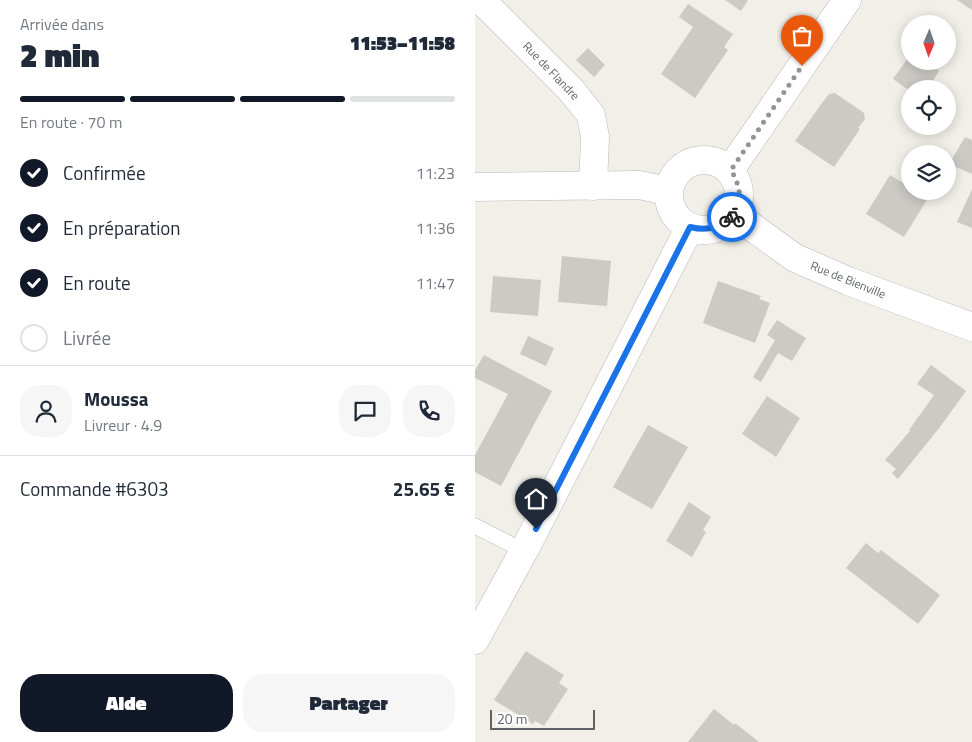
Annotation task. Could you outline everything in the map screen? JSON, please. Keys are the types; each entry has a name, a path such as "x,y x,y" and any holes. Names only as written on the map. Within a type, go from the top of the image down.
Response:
{"street":[{"name":"Rue de Flandre","path":"481,0 571,90 591,115 595,137 593,186"},
{"path":"731,170 847,0"},
{"path":"699,160 711,160 721,163 731,170 737,180 740,192 739,203 734,214 727,222 719,227 699,230 681,221 673,212 669,191 672,179 688,163 699,160"},
{"path":"475,187 639,185 669,191"},
{"name":"Rue de Bienville","path":"734,214 795,258 848,281 972,327"},
{"path":"475,640 524,551 690,227"}],"lane":[{"path":"475,526 524,551"}],"building":[{"path":"725,0 748,0 741,11"},
{"path":"957,0 972,0 972,10"},
{"path":"688,4 733,34 724,47 728,50 695,98 661,74 693,27 679,17"},
{"path":"588,48 605,65 594,77 576,60"},
{"path":"901,68 901,70 939,71 934,80 901,80 901,85 893,79"},
{"path":"835,93 864,113 865,119 834,167 795,141 829,94"},
{"path":"965,137 972,140 972,174 956,167 956,152"},
{"path":"890,175 901,182 901,200 927,200 904,237 866,214"},
{"path":"972,189 972,228 957,222"},
{"path":"562,256 611,261 607,306 558,302"},
{"path":"493,276 541,280 538,316 490,312"},
{"path":"718,281 761,296 759,299 770,303 755,343 703,323"},
{"path":"777,320 806,338 792,361 778,353 761,382 753,377 775,340 767,335"},
{"path":"528,336 554,348 546,366 520,354"},
{"path":"484,355 552,391 501,486 475,472 475,455 508,394 475,378 475,370"},
{"path":"931,365 966,391 898,479 892,473 896,469 885,460 910,431 934,395 917,384"},
{"path":"767,396 800,418 776,457 742,434"},
{"path":"648,425 688,447 652,509 613,487"},
{"path":"689,502 711,517 703,530 706,532 692,557 666,541"},
{"path":"866,543 878,553 881,550 940,595 918,624 846,568"},
{"path":"526,651 564,675 559,683 568,689 544,726 535,721 533,724 494,700"},
{"path":"714,709 734,725 735,723 759,742 688,742"}],"way so far":[{"path":"732,217 739,203 740,192 737,180 731,170 802,66"}],"route":[{"path":"536,529 690,227 699,230 719,227 732,217"}]}
